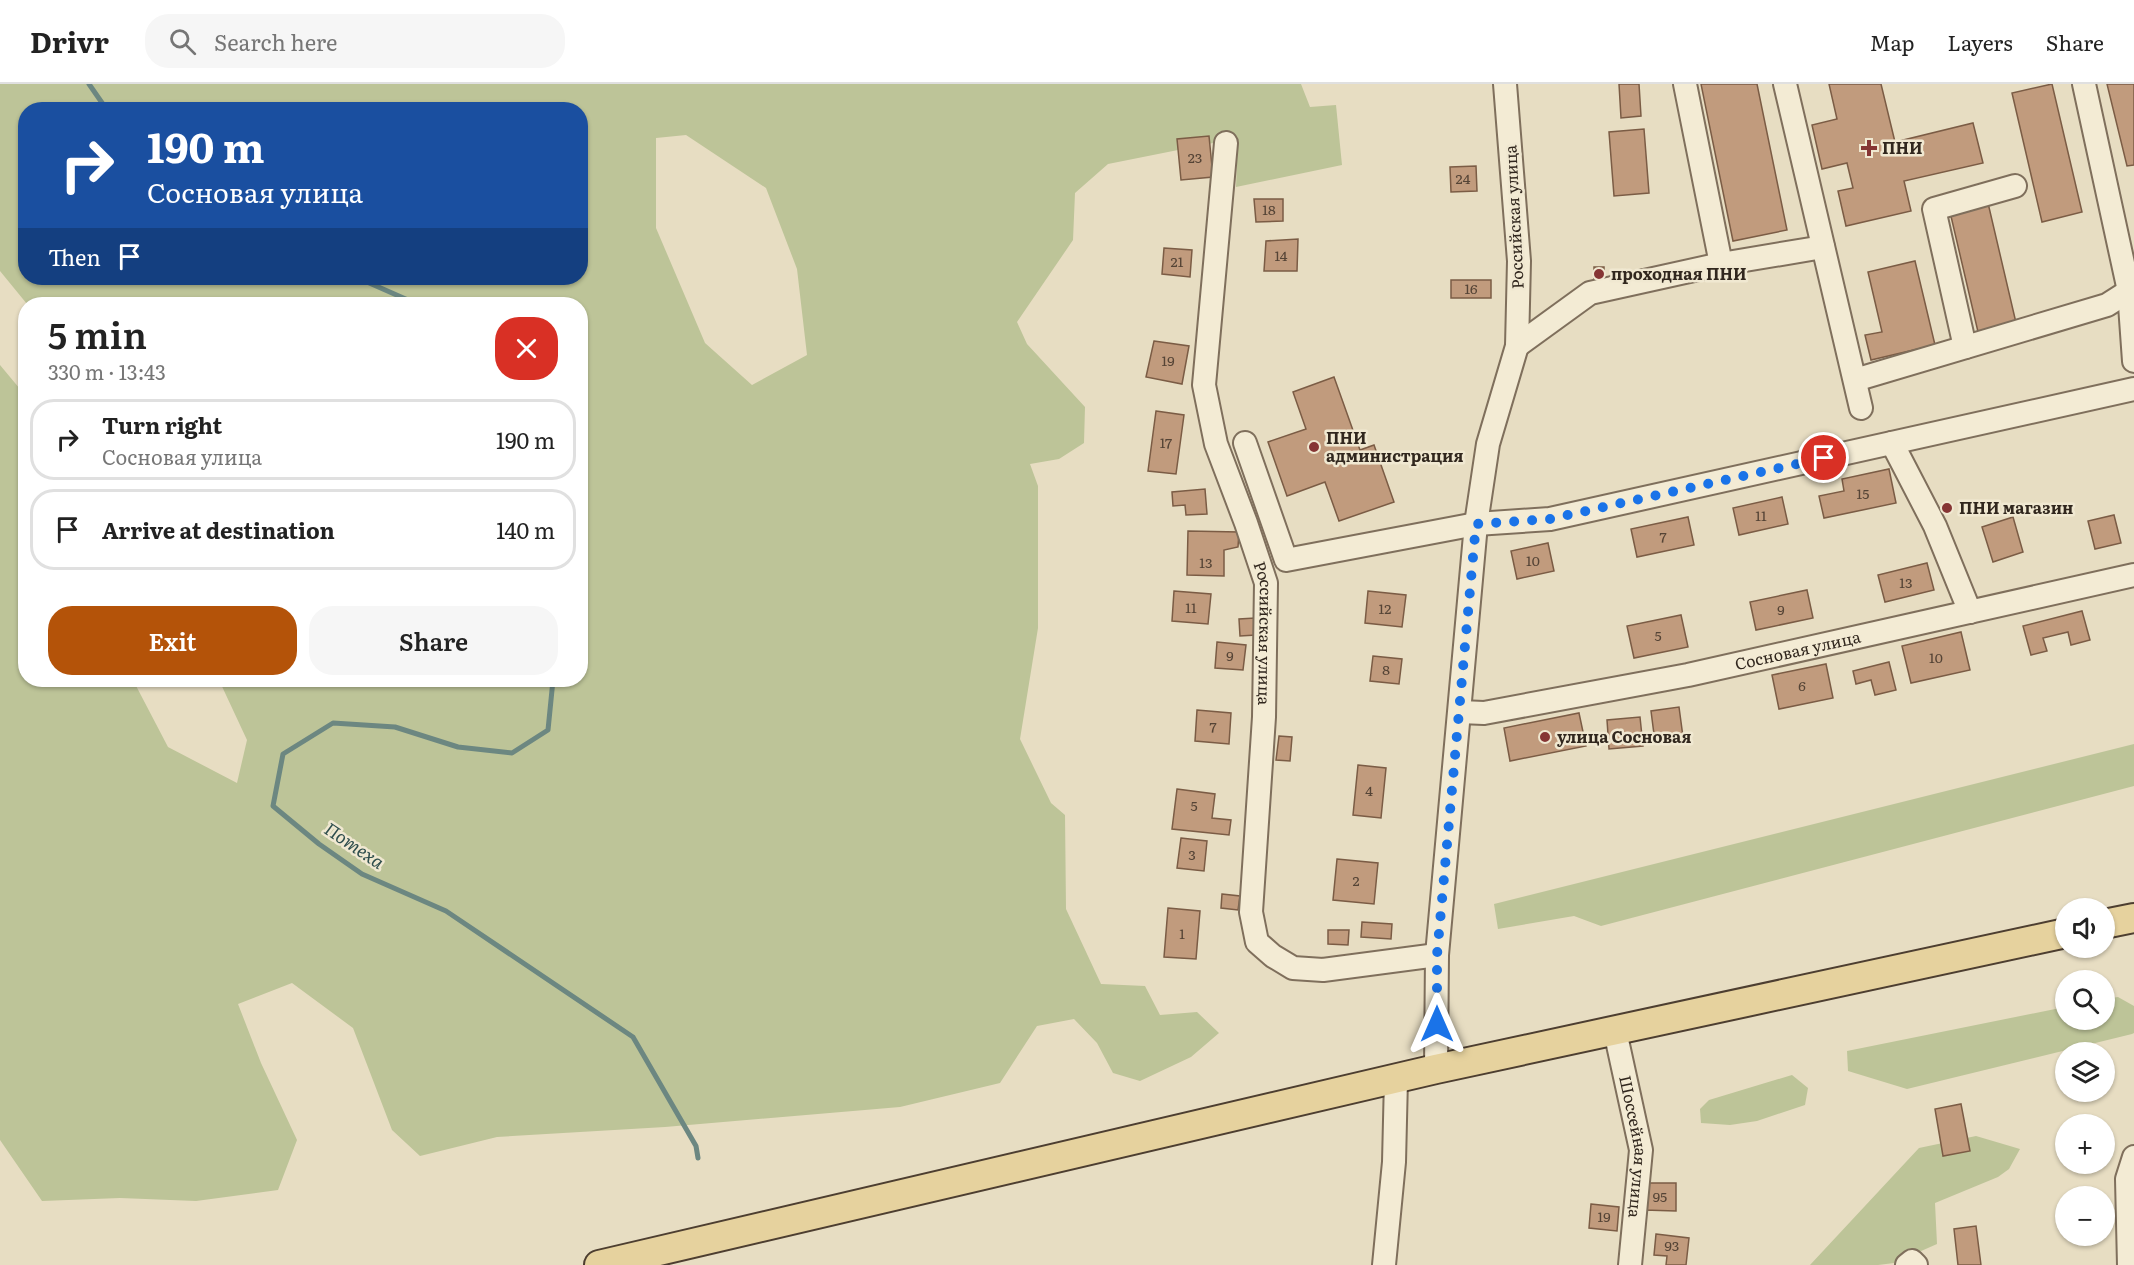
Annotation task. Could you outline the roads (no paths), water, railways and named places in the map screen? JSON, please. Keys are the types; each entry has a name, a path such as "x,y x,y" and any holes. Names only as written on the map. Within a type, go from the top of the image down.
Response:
{"main road":[{"path":"599,1265 1436,1069 2055,935"}],"street":[{"name":"Российская улица","path":"1436,1069 1437,955 1476,524 1488,444 1517,346 1519,261 1505,84"},
{"path":"1685,84 1721,264"},
{"path":"1785,84 1861,408"},
{"path":"2084,84 2130,281 2134,361"},
{"name":"Российская улица","path":"1226,143 1204,384 1216,444 1266,583 1264,717 1251,912 1257,942 1273,956 1293,968 1323,970 1437,955"},
{"path":"1965,347 1934,209 2015,186"},
{"path":"1517,346 1590,293 1721,264 1823,247"},
{"path":"1855,380 2107,305 2130,281"},
{"path":"1245,443 1286,560 1476,524 1550,519 2134,389"},
{"path":"1892,443 1935,526 1970,612"},
{"name":"Сосновая улица","path":"1460,712 1485,713 1688,675 2134,575"},
{"name":"Шоссейная улица","path":"1615,1031 1641,1150 1630,1265"},
{"path":"1384,1265 1394,1162 1396,1079"},
{"path":"2128,1265 2127,1179 2134,1157"},
{"path":"1907,1265 1912,1261 1916,1265"}],"waterway":[{"name":"Потеха","path":"89,84 101,102"},
{"name":"Потеха","path":"374,285 401,297"},
{"name":"Потеха","path":"552,687 548,730 512,753 458,747 395,727 333,723 283,754 273,806 319,844 362,874 446,911 633,1037 696,1146 698,1158"}],"place":[{"name":"ПНИ","path":"1869,148"},
{"name":"проходная ПНИ","path":"1599,274"},
{"name":"ПНИ администрация","path":"1314,447"},
{"name":"ПНИ магазин","path":"1947,508"},
{"name":"улица Сосновая","path":"1545,737"}]}
